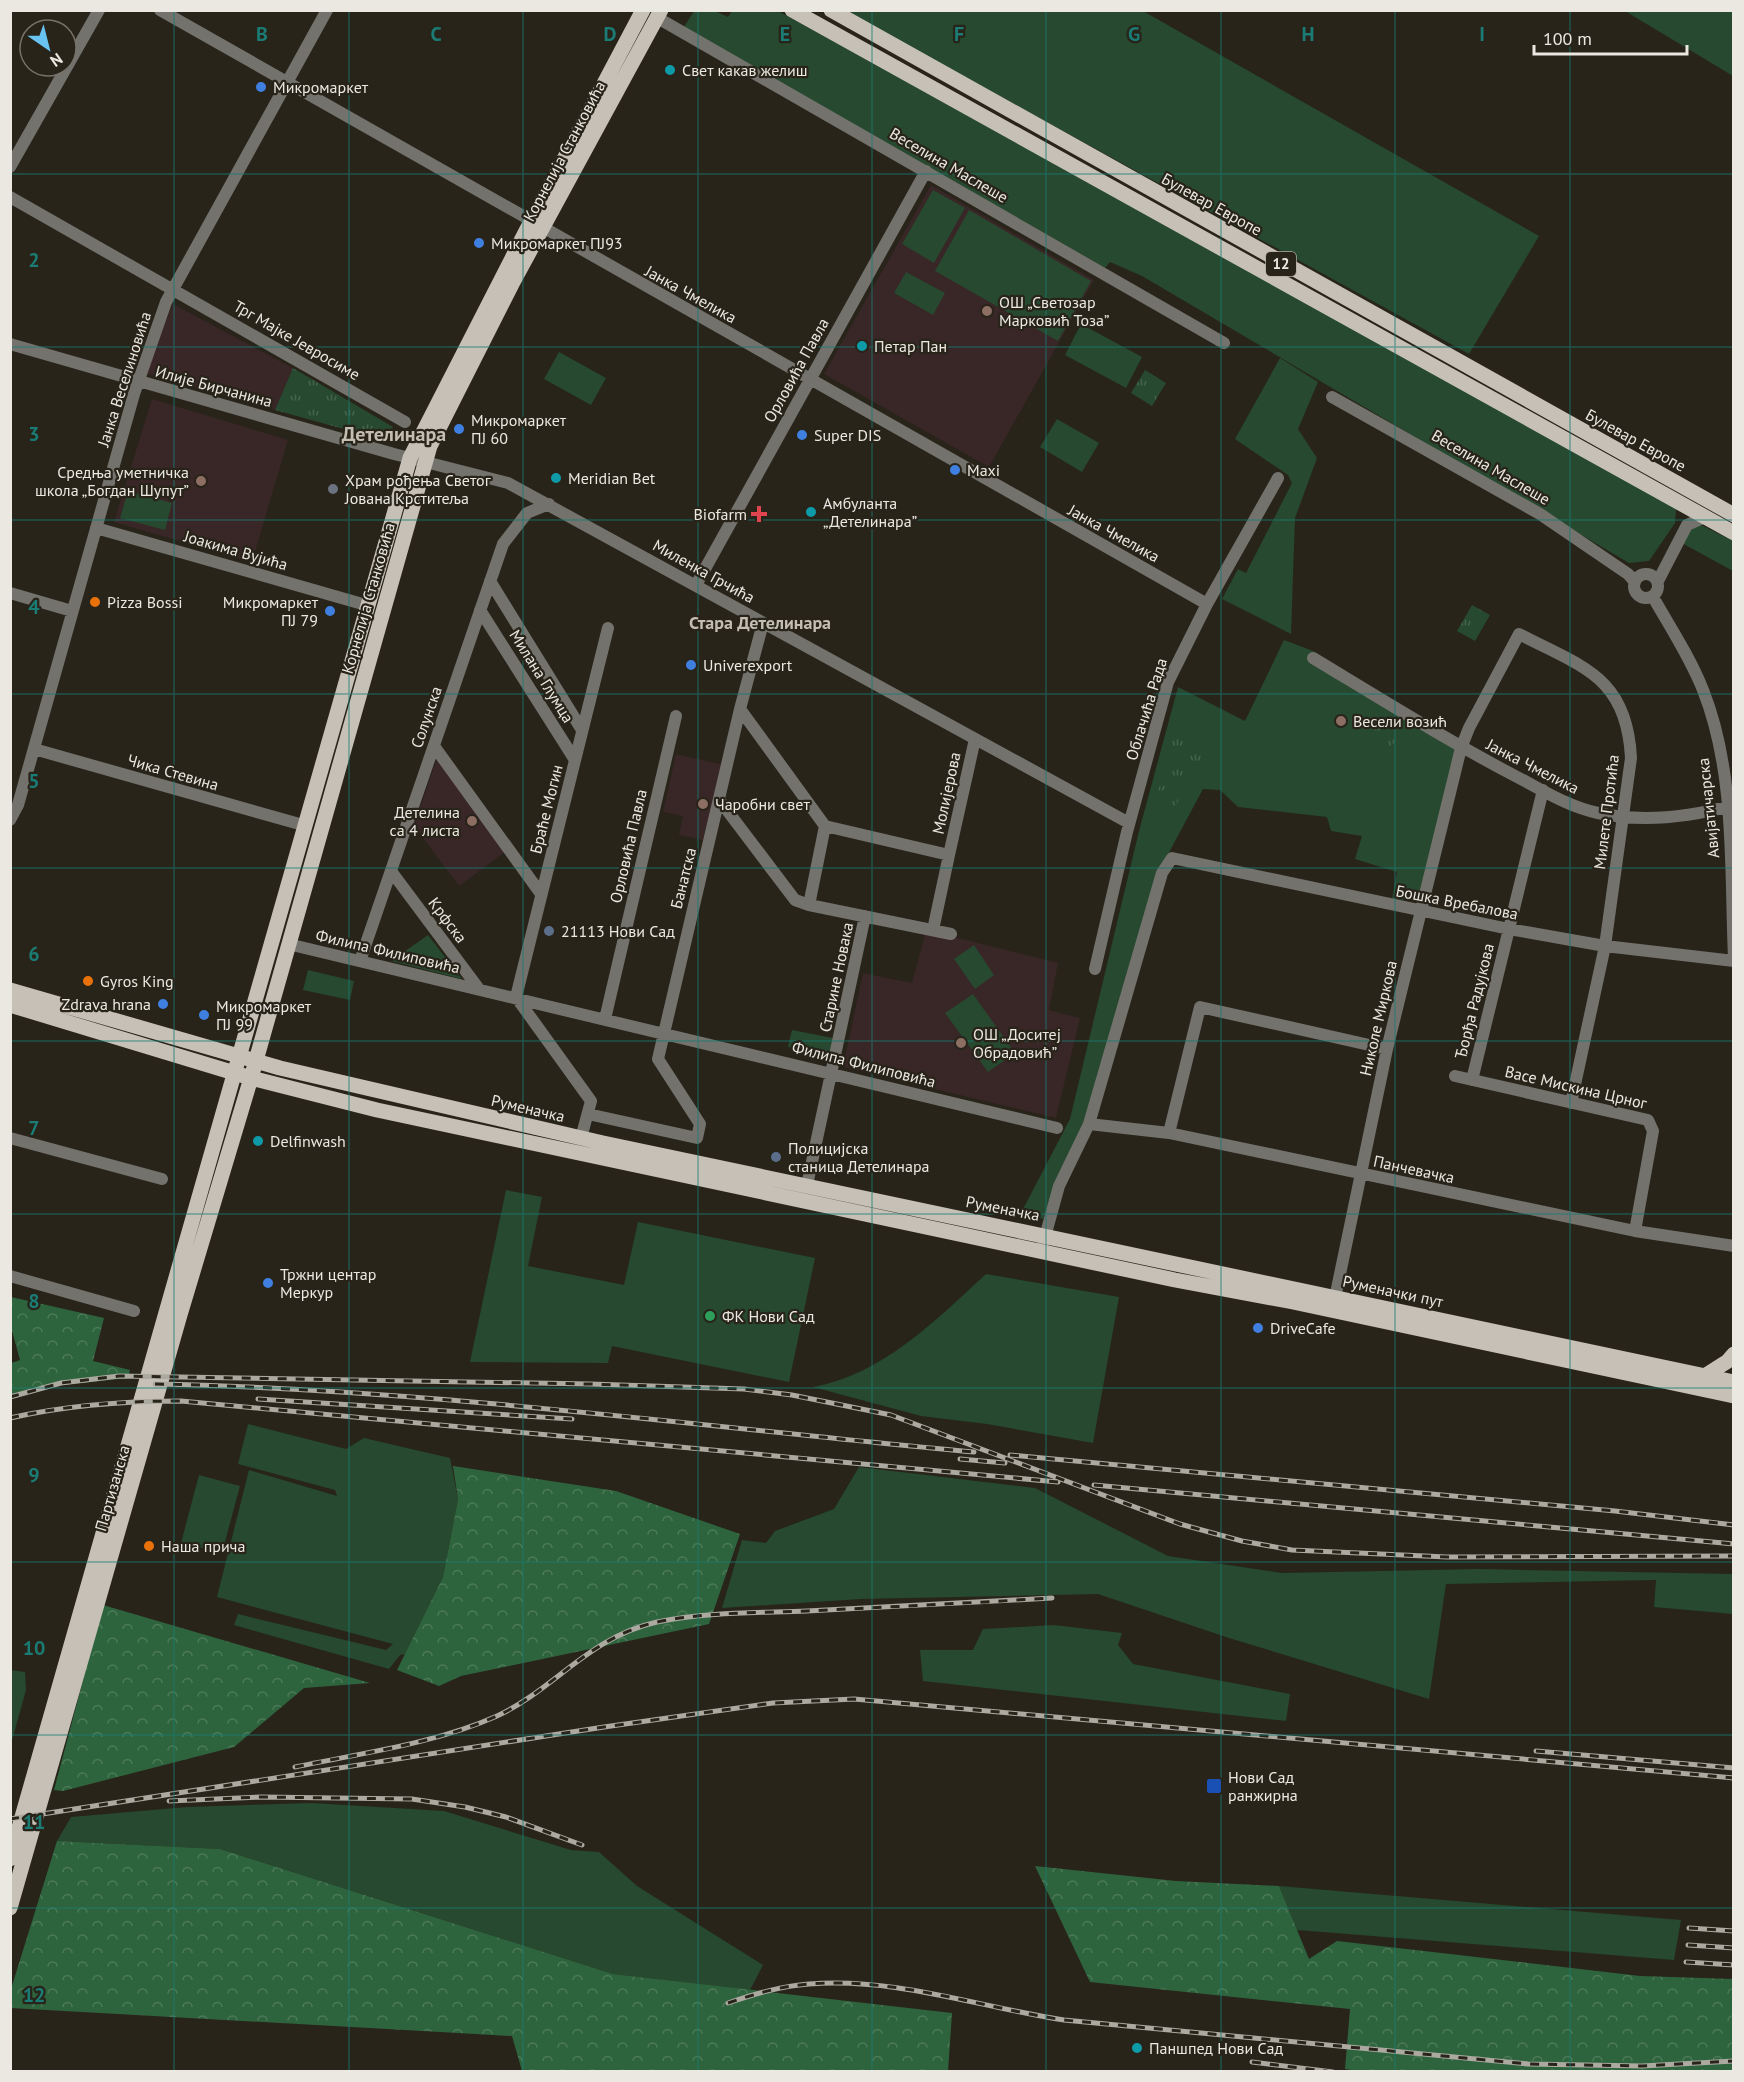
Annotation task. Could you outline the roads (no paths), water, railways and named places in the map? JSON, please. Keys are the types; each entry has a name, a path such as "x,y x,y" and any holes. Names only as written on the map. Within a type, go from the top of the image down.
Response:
{"main road":[{"path":"626,45 633,10"},
{"name":"Булевар Европе","path":"792,10 1734,533"},
{"name":"Булевар Европе","path":"831,10 1734,515"},
{"name":"Корнелија Станковића","path":"238,1055 366,605 417,460 434,435 626,45 654,13"},
{"name":"Корнелија Станковића","path":"537,225 654,13"},
{"name":"Корнелија Станковића","path":"256,1061 417,460"},
{"name":"Руменачка","path":"10,990 256,1061 581,1138 1045,1234"},
{"name":"Руменачка","path":"10,1005 251,1078 395,1114 1042,1251"},
{"name":"Партизанска","path":"10,1858 238,1055"},
{"name":"Партизанска","path":"10,1908 180,1315 256,1061"},
{"name":"Руменачки пут","path":"1045,1234 1734,1382"},
{"name":"Руменачки пут","path":"1042,1251 1730,1394"},
{"path":"1706,1375 1728,1361 1734,1354"}],"street":[{"path":"10,167 99,10"},
{"name":"Јанка Чмелика","path":"160,10 1207,604"},
{"name":"Јанка Веселиновића","path":"10,820 34,749 138,382 172,287 327,10"},
{"name":"Веселина Маслеше","path":"654,13 1224,343"},
{"name":"Орловића Павла","path":"696,585 926,171"},
{"name":"Трг Мајке Јевросиме","path":"10,197 172,287 405,422"},
{"name":"Илије Бирчанина","path":"10,344 417,460"},
{"name":"Веселина Маслеше","path":"1332,397 1548,519 1633,578"},
{"name":"Миленка Грчића","path":"417,460 508,483 1129,823"},
{"name":"Облачића Рада","path":"1095,969 1129,823 1168,682 1207,604 1278,478"},
{"name":"Солунска","path":"360,961 503,544 527,513 549,504"},
{"path":"1653,597 1658,591 1657,576 1687,525 1687,514 1680,504"},
{"path":"1687,525 1705,517"},
{"name":"Јоакима Вујића","path":"96,528 366,605"},
{"path":"1633,578 1645,574 1657,576"},
{"name":"Авијатичарска","path":"1633,578 1635,590 1640,597 1653,597 1702,689 1717,740 1731,806 1734,960"},
{"name":"Милана Глумца","path":"490,581 582,730"},
{"path":"10,593 72,612"},
{"name":"Милана Глумца","path":"480,610 575,760"},
{"name":"Банатска","path":"663,1032 720,801 740,709 763,623"},
{"name":"Браће Могин","path":"516,998 608,628"},
{"name":"Милете Протића","path":"1461,748 1519,634 1585,669 1607,684 1615,696 1630,741 1631,758 1605,946 1571,1102"},
{"name":"Јанка Чмелика","path":"1313,658 1461,748 1577,807 1622,817 1694,815 1731,806"},
{"path":"740,709 825,826 949,855 933,930"},
{"name":"Орловића Павла","path":"605,1019 675,716"},
{"name":"Молијерова","path":"949,855 975,739"},
{"path":"434,746 541,894"},
{"name":"Николе Миркова","path":"1335,1298 1387,1049 1461,748"},
{"name":"Чика Стевина","path":"34,749 303,825"},
{"name":"Ђорђа Радујкова","path":"1472,1080 1543,790"},
{"path":"720,801 795,900 809,905 825,826"},
{"name":"Бошка Вребалова","path":"1089,1124 1162,873 1168,862 1177,858 1509,930 1605,946 1734,960"},
{"name":"Крфска","path":"391,871 479,990"},
{"name":"Старине Новака","path":"809,905 951,934"},
{"name":"Старине Новака","path":"807,1185 865,916"},
{"name":"Филипа Филиповића","path":"288,944 1057,1128"},
{"path":"516,998 591,1101 581,1138"},
{"path":"1169,1133 1200,1007 1387,1049"},
{"name":"Руменачка","path":"588,1114 697,1138 700,1124 658,1059 663,1032"},
{"name":"Васе Мискина Црног","path":"1455,1076 1643,1118 1652,1123 1653,1131 1635,1231"},
{"path":"1042,1251 1059,1186 1089,1124"},
{"name":"Панчевачка","path":"1089,1124 1169,1133 1359,1175 1635,1231 1734,1246"},
{"path":"10,1138 162,1179"},
{"path":"10,1276 134,1311"}],"railway":[{"path":"10,1397 61,1383 119,1376 744,1389 792,1395 891,1415 1180,1524 1242,1541 1292,1550 1447,1557 1734,1556"},
{"path":"155,1384 258,1387 463,1401 974,1452"},
{"path":"258,1399 572,1419"},
{"path":"10,1418 96,1405 181,1401 1058,1482"},
{"path":"1010,1455 1615,1511 1734,1525"},
{"path":"960,1459 1005,1463"},
{"path":"1094,1485 1734,1544"},
{"path":"295,1767 398,1747 473,1726 518,1705 611,1639 657,1622 731,1613 1052,1598"},
{"path":"10,1819 604,1727 773,1703 854,1699 1734,1778"},
{"path":"1536,1751 1734,1768"},
{"path":"169,1801 261,1797 412,1799 465,1807 506,1817 582,1845"},
{"path":"1689,1928 1734,1931"},
{"path":"1688,1945 1734,1948"},
{"path":"1686,1962 1734,1965"},
{"path":"728,2003 768,1991 799,1985 841,1983 937,1994 1064,2020 1528,2064 1642,2066 1734,2061"},
{"path":"1252,2062 1333,2072"}],"place":[{"name":"Свет какав желиш","path":"670,70"},
{"name":"Микромаркет","path":"261,87"},
{"name":"Микромаркет ПЈ93","path":"479,243"},
{"name":"ОШ „Светозар Марковић Тоза”","path":"987,311"},
{"name":"Петар Пан","path":"862,346"},
{"name":"Микромаркет ПЈ 60","path":"459,429"},
{"name":"Super DIS","path":"802,435"},
{"name":"Maxi","path":"955,470"},
{"name":"Meridian Bet","path":"556,478"},
{"name":"Средња уметничка школа „Богдан Шупут”","path":"201,481"},
{"name":"Храм рођења Светог Јована Крститеља","path":"333,489"},
{"name":"Амбуланта „Детелинара”","path":"811,512"},
{"name":"Biofarm","path":"759,514"},
{"name":"Pizza Bossi","path":"95,602"},
{"name":"Микромаркет ПЈ 79","path":"330,611"},
{"name":"Univerexport","path":"691,665"},
{"name":"Весели возић","path":"1341,721"},
{"name":"Чаробни свет","path":"703,804"},
{"name":"Детелина са 4 листа","path":"472,821"},
{"name":"21113 Нови Сад","path":"549,931"},
{"name":"Gyros King","path":"88,981"},
{"name":"Zdrava hrana","path":"163,1004"},
{"name":"Микромаркет ПЈ 99","path":"204,1015"},
{"name":"ОШ „Доситеј Обрадовић”","path":"961,1043"},
{"name":"Delfinwash","path":"258,1141"},
{"name":"Полицијска станица Детелинара","path":"776,1157"},
{"name":"Тржни центар Меркур","path":"268,1283"},
{"name":"ФК Нови Сад","path":"710,1316"},
{"name":"DriveCafe","path":"1258,1328"},
{"name":"Наша прича","path":"149,1546"},
{"name":"Нови Сад ранжирна","path":"1214,1786"},
{"name":"Паншпед Нови Сад","path":"1137,2048"}],"district":[{"name":"Детелинара","path":"394,434"},
{"name":"Стара Детелинара","path":"760,623"}]}
